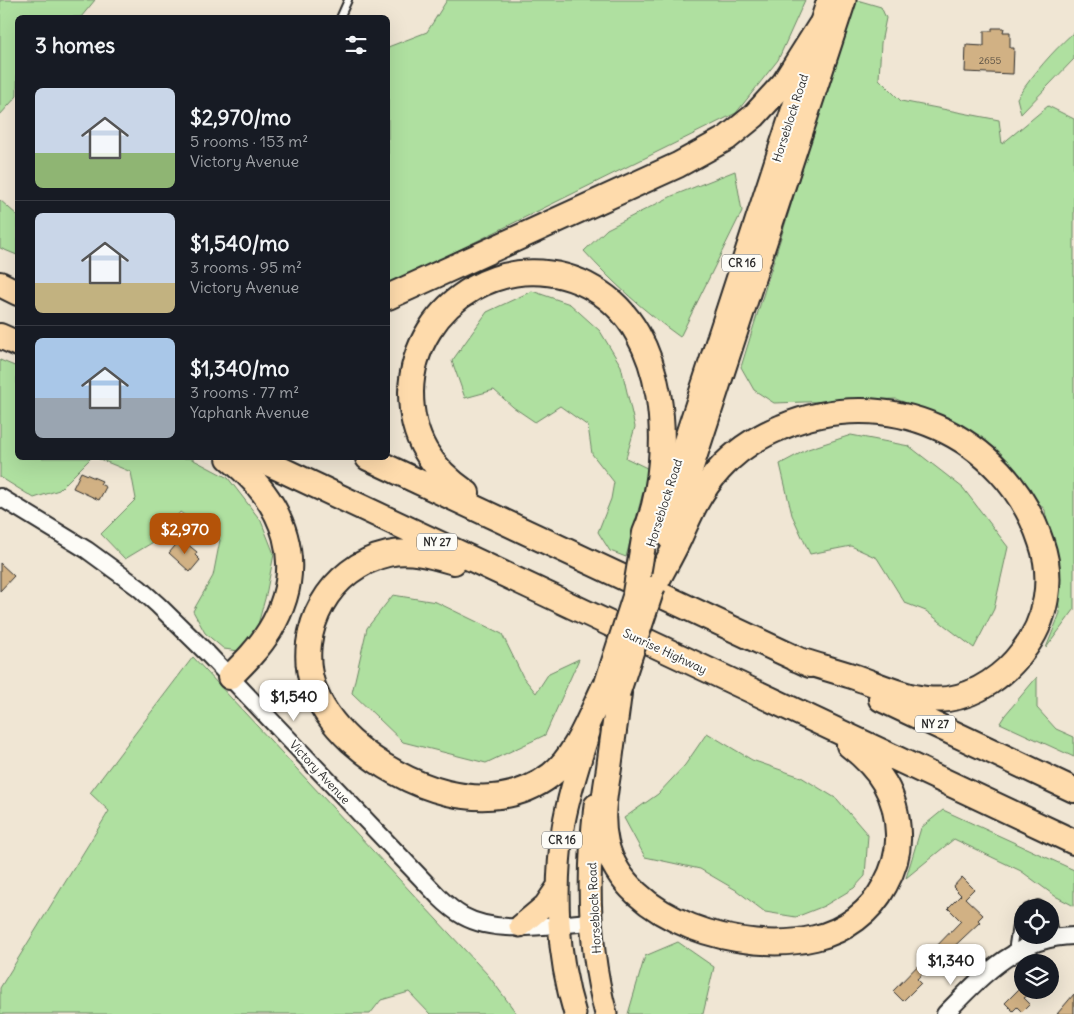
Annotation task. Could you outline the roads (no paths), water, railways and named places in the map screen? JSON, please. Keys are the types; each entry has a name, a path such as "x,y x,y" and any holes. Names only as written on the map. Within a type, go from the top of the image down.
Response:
{"highway":[{"path":"390,296 671,168 727,138 754,116 776,93 793,71 820,26"},
{"path":"548,542 468,494 444,476 426,454 413,412 412,383 418,354 431,328 439,317 460,296 472,289 502,276 519,273 551,273 566,276 594,288 617,306 636,330 650,361 661,414 661,454 656,496 664,530 644,590"},
{"path":"0,284 15,292"},
{"path":"0,336 15,343"},
{"path":"644,590 645,533 664,530 691,510 720,469 746,447 777,429 811,416 829,412 868,410 897,414 923,421 972,446 1013,487 1032,517 1043,547 1048,574 1047,590 1040,621 1027,646 998,676 974,691 947,699 934,699 894,691 796,659"},
{"path":"230,677 257,648 276,620 284,598 288,562 285,534 275,509 259,486 231,460"},
{"name":"Sunrise Highway","path":"261,460 1074,842"},
{"name":"NY 27","path":"372,460 1074,790"},
{"path":"542,592 454,562 424,554 398,552 368,561 349,572 332,589 313,621 308,660 313,687 326,712 346,736 370,757 399,775 429,788 444,792 486,797 510,794 532,786 551,774 572,750 612,689"},
{"path":"612,689 603,808 604,831 610,856 622,877 649,904 677,920 729,938 782,942 815,938 829,934 843,928 865,912 874,902 889,878 898,851 897,820 889,792 879,774 866,758 822,724"}],"main road":[{"name":"Horseblock Road","path":"664,530 828,0"},
{"name":"Horseblock Road","path":"664,530 845,0"},
{"name":"Horseblock Road","path":"575,1014 562,958 559,924 558,886 563,829 567,808 585,746 612,689 644,590"},
{"name":"Horseblock Road","path":"606,1014 592,922 591,846 612,689"},
{"path":"520,926 546,905 558,886"}],"street":[{"name":"Victory Avenue","path":"0,497 87,550 139,588 181,626 447,904 464,917 495,926 592,922"},
{"path":"1059,937 1074,936"},
{"path":"946,1014 989,970 1012,954 1033,944"}],"lane":[{"path":"341,15 348,0"},
{"path":"1012,954 1014,942"}]}
